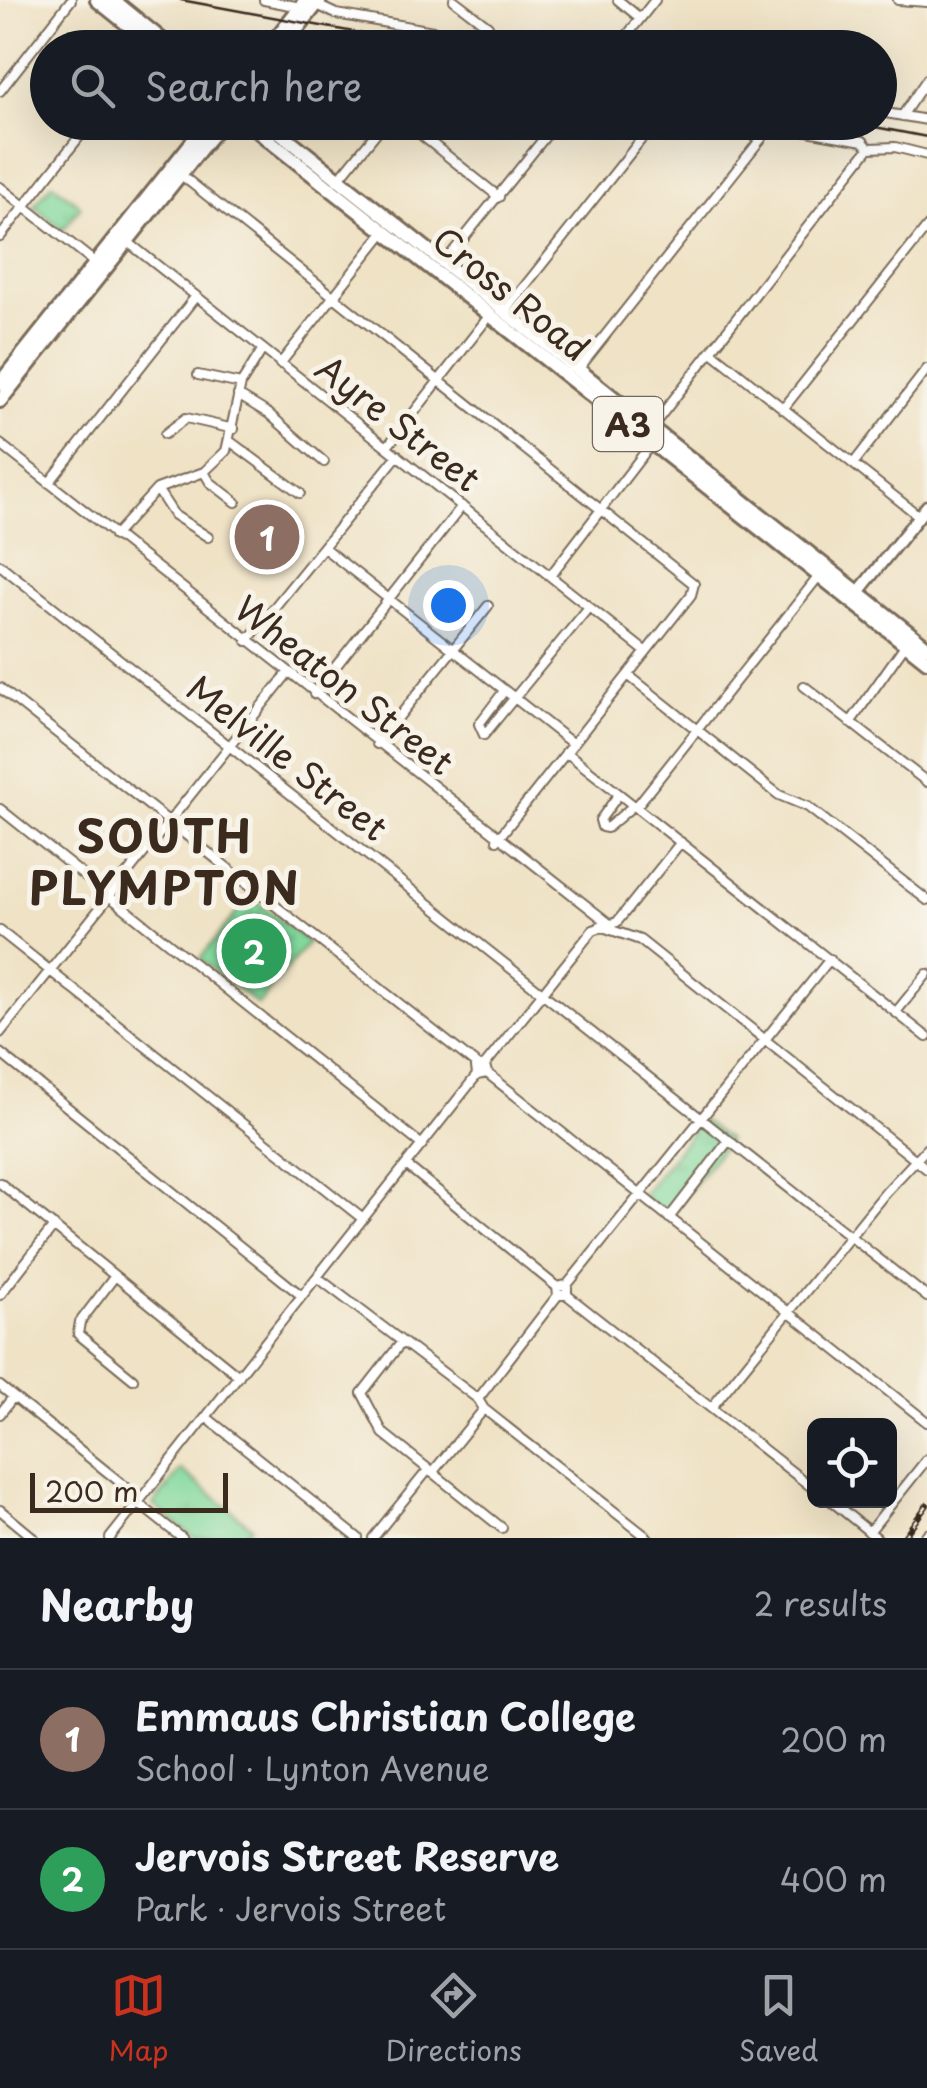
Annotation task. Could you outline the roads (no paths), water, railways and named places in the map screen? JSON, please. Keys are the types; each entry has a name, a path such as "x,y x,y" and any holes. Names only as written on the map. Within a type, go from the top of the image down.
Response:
{"main road":[{"path":"99,0 137,30"},
{"path":"294,30 311,3"},
{"path":"285,30 311,3"},
{"path":"0,401 100,267 205,140"},
{"path":"123,238 206,140"},
{"name":"Cross Road","path":"270,140 389,226 490,315 652,427 699,473 854,597 927,662"},
{"name":"Cross Road","path":"287,140 335,184"},
{"path":"0,383 100,267"},
{"name":"Cross Road","path":"441,268 505,311 652,443 699,473"},
{"name":"Cross Road","path":"854,597 927,647"}],"street":[{"path":"48,30 71,0"},
{"path":"264,0 311,3 336,14 432,30"},
{"path":"454,0 489,30"},
{"path":"618,0 640,18"},
{"path":"630,30 654,0"},
{"path":"898,0 927,2"},
{"path":"0,91 30,53"},
{"path":"902,116 927,79"},
{"path":"897,115 927,120"},
{"path":"0,237 77,140"},
{"path":"335,184 370,140"},
{"path":"428,140 499,197"},
{"path":"441,268 543,140"},
{"path":"505,311 641,140"},
{"path":"575,374 760,140"},
{"path":"852,140 870,148 895,147 927,155"},
{"path":"652,427 870,148"},
{"path":"180,174 695,587 497,840"},
{"path":"0,187 100,267"},
{"path":"280,364 389,226"},
{"path":"783,410 927,227"},
{"name":"Ayre Street","path":"123,238 646,652"},
{"path":"49,483 196,296"},
{"path":"388,447 490,315"},
{"path":"114,536 157,489 204,472 231,442 241,384 262,350"},
{"path":"712,352 853,464 923,511 854,597"},
{"path":"853,464 927,369"},
{"path":"198,376 241,384"},
{"path":"238,395 269,414 324,462"},
{"path":"166,434 186,418 234,429"},
{"path":"231,442 300,492"},
{"path":"550,576 652,443"},
{"name":"Wheaton Street","path":"0,444 497,840 610,925"},
{"path":"247,641 398,455"},
{"path":"204,472 210,482 236,502"},
{"path":"157,489 174,515 208,537"},
{"path":"314,694 462,506"},
{"path":"324,548 516,700 619,794 927,1037"},
{"name":"Melville Street","path":"0,565 927,1297"},
{"path":"619,794 603,814 602,827 607,828 635,806 823,572"},
{"path":"377,744 488,606"},
{"path":"504,690 479,724 484,734 589,607"},
{"path":"850,723 906,644"},
{"path":"0,1033 288,673"},
{"path":"628,675 778,795 808,807 927,900"},
{"path":"804,686 927,782"},
{"path":"0,688 927,1422"},
{"path":"0,810 422,1145"},
{"path":"110,1538 542,994 600,926 610,925 681,842"},
{"path":"600,926 640,940 927,1169"},
{"path":"0,930 363,1219"},
{"path":"478,1399 830,959"},
{"path":"896,1012 927,974"},
{"path":"0,1053 302,1296"},
{"path":"669,1218 729,1140"},
{"path":"712,1408 850,1236 927,1148"},
{"path":"406,1165 807,1483"},
{"path":"0,1183 239,1376"},
{"path":"0,1295 54,1226"},
{"path":"115,1276 80,1322 78,1334 133,1379"},
{"path":"317,1277 478,1399 484,1408 648,1538"},
{"path":"401,1343 362,1393 383,1434 502,1528"},
{"path":"0,1386 182,1538"},
{"path":"0,1414 14,1397"},
{"path":"373,1538 484,1408"},
{"path":"206,1417 358,1538"},
{"path":"840,1508 873,1535 927,1459"},
{"path":"0,1510 34,1538"}],"tram line":[{"path":"181,0 343,30"},
{"path":"897,131 927,137"}],"railway":[{"path":"903,1538 927,1505"}],"place":[{"name":"Emmaus Christian College","path":"267,537"},
{"name":"Jervois Street Reserve","path":"254,951"}],"district":[{"name":"SOUTH PLYMPTON","path":"165,860"}]}
